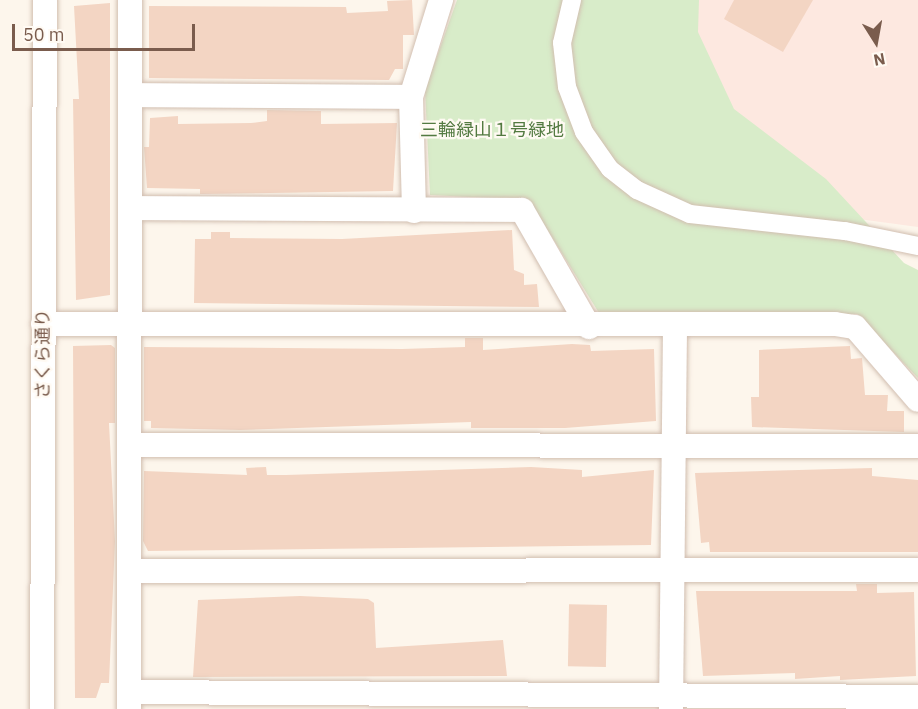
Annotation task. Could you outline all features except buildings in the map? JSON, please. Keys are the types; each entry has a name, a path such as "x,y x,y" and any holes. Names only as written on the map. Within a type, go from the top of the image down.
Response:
{"street":[{"name":"さくら通り","path":"42,709 45,0"},
{"path":"130,0 129,701 671,702 918,697"},
{"path":"414,212 411,97 441,0"},
{"path":"572,0 562,43 567,87 584,132 610,169 637,190 690,214 845,231 918,246"},
{"path":"129,95 411,97"},
{"path":"130,208 414,212 522,210 589,327"},
{"path":"43,324 855,327 918,400"},
{"path":"671,702 675,327"},
{"path":"130,444 918,446"},
{"path":"129,571 918,570"}],"shaded area":[{"path":"593,0 918,0 918,227 696,197"}],"green space":[{"name":"三輪緑山１号緑地","path":"457,0 699,0 698,32 734,109 826,179 904,263 918,270 918,378 857,314 714,318 599,313 529,200 430,195 425,90"}]}
